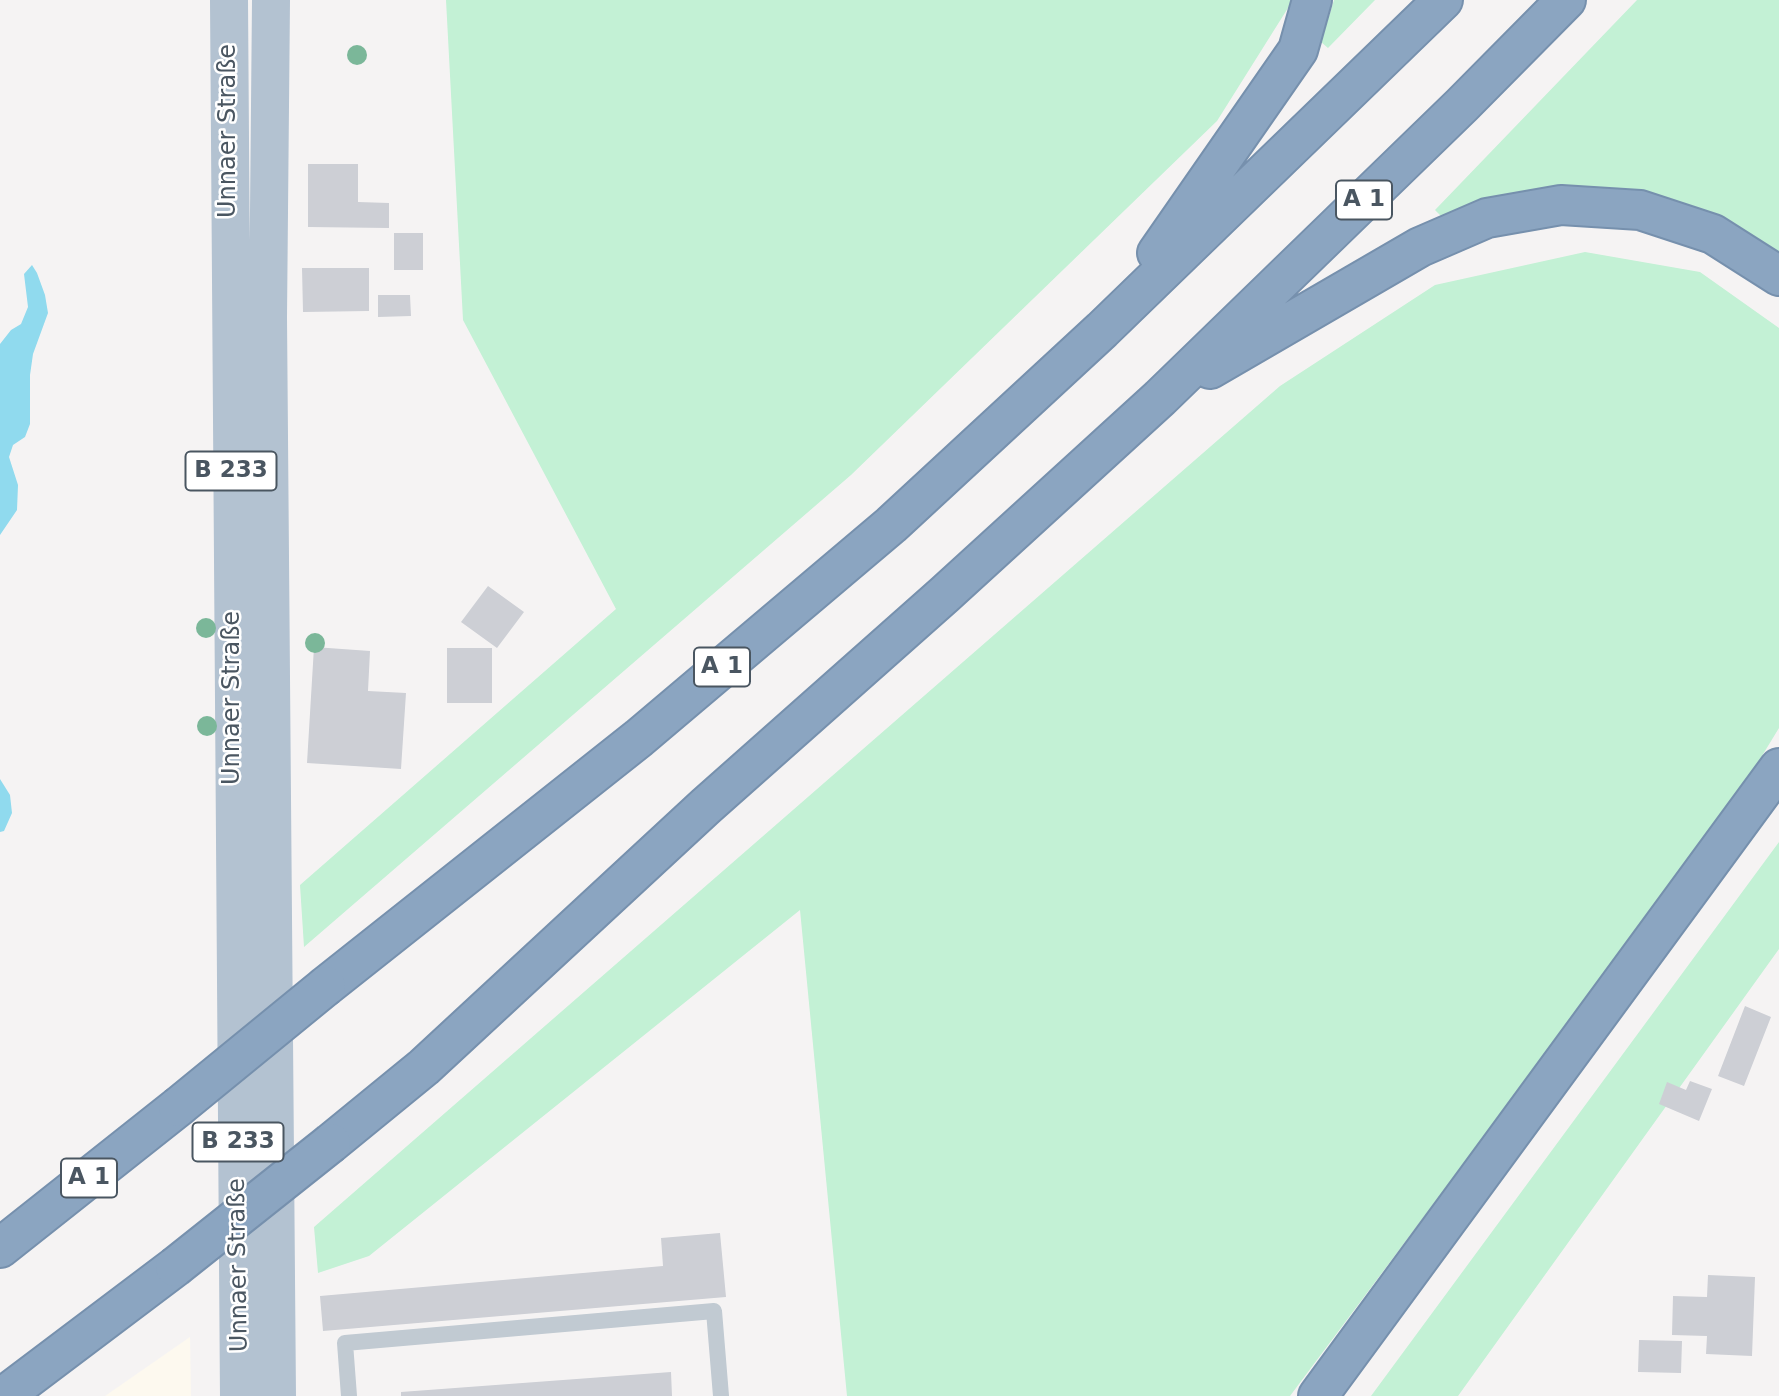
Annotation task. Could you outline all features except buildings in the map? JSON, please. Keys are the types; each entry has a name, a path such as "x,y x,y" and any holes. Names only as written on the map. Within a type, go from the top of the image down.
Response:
{"highway":[{"path":"1102,330 1298,50 1312,0"},
{"name":"A 1","path":"0,1248 639,738 891,525 1102,330 1443,0"},
{"name":"A 1","path":"4,1396 175,1266 424,1067 706,806 944,595 1160,398 1462,105 1566,0"},
{"path":"1160,398 1420,247 1487,218 1561,205 1640,210 1713,234 1779,276"},
{"path":"1318,1396 1779,768"},
{"path":"1346,1396 1779,812"}],"main road":[{"name":"Unnaer Straße","path":"229,0 239,1396"},
{"name":"Unnaer Straße","path":"271,0 268,317 277,1396"}],"lane":[{"path":"348,1396 345,1343 714,1311 721,1396"}],"shaded area":[{"path":"190,1337 191,1396 105,1396"}],"green space":[{"path":"446,0 1293,0 1217,121 851,475 304,947 300,885 616,609 463,320"},
{"path":"1334,0 1375,0 1328,48 1321,42"},
{"path":"1637,0 1779,0 1779,269 1717,222 1446,221 1435,210"},
{"path":"1585,252 1700,272 1779,328 1779,728 1735,800 1290,1396 847,1396 800,910 369,1256 318,1273 314,1227 1280,386 1435,285"},
{"path":"1779,842 1779,949 1458,1396 1371,1396"}],"water":[{"path":"32,265 45,295 48,313 33,354 30,424 25,437 13,445 9,457 18,485 17,510 0,535 0,344 11,330 21,324 28,307 24,274"},
{"path":"0,779 10,795 12,813 4,831 0,832"}]}
